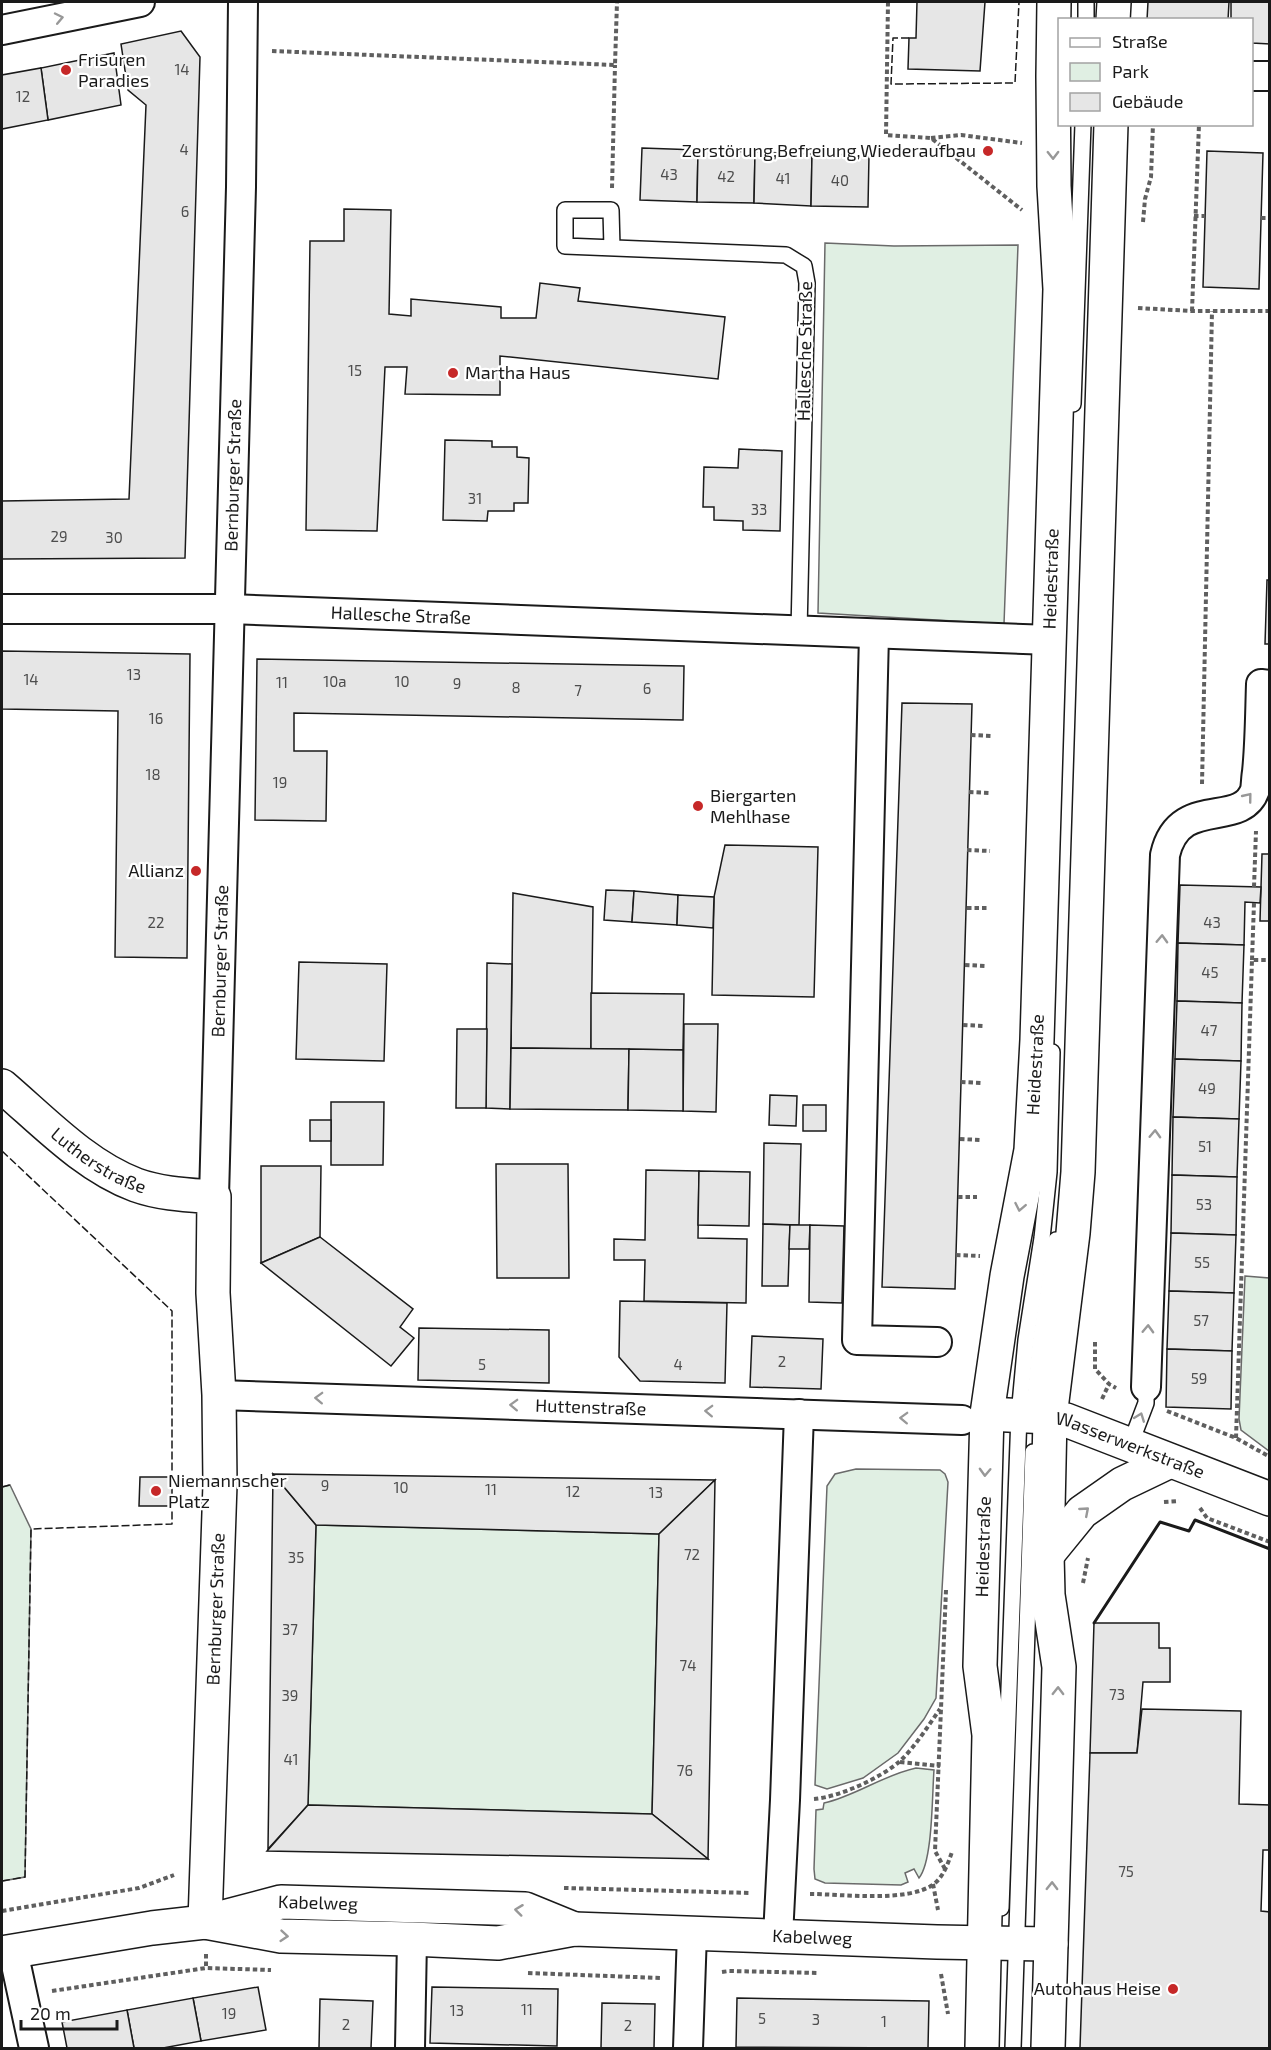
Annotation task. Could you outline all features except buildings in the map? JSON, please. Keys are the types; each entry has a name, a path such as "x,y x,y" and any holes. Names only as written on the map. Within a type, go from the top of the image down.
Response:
{"main road":[{"name":"Heidestraße","path":"990,2042 1000,1945 989,1735 980,1666 1010,1416 1007,1276 1031,1150 1060,642 1060,289 1054,186 1056,75 1054,2"},
{"path":"1113,2 1113,18"},
{"name":"Heidestraße","path":"1048,2049 1059,1667 1048,1595 1047,1555 1010,1416 1073,1233 1078,1172 1111,126"},
{"name":"Lutherstraße","path":"2,1086 90,1161 119,1178 139,1186 174,1194 214,1197"},
{"name":"Bernburger Straße","path":"205,1922 220,1484 219,1395 213,1293 214,1197"},
{"name":"Wasserwerkstraße","path":"1010,1416 1066,1420 1269,1499"},
{"path":"1047,1555 1082,1512 1122,1484 1170,1461"},
{"name":"Kabelweg","path":"7,1952 152,1928 205,1922 281,1902 525,1909 574,1929"},
{"name":"Kabelweg","path":"205,1922 281,1936 498,1943 574,1929 1000,1945 1051,1944"}],"street":[{"path":"2,30 140,2"},
{"name":"Bernburger Straße","path":"214,1197 241,187 243,2"},
{"path":"1253,76 1269,76"},
{"name":"Hallesche Straße","path":"2,609 229,609 1060,642"},
{"path":"874,634 857,1340 937,1342"},
{"path":"1146,1387 1165,855 1168,840 1178,826 1201,816 1235,809 1247,801 1254,791 1258,760 1261,684 1269,685"},
{"name":"Huttenstraße","path":"219,1395 799,1414 1010,1416"},
{"path":"778,1936 799,1414"},
{"path":"688,2049 692,1933"},
{"path":"410,2049 412,1939"},
{"path":"7,1952 34,2049"}],"lane":[{"path":"1086,2 1086,18"},
{"path":"1099,18 1100,2"},
{"path":"1072,415 1083,126"},
{"path":"1010,1416 1040,1343 1059,1220 1064,1157 1096,126"},
{"name":"Hallesche Straße","path":"611,210 566,210 565,246 786,255 804,266 807,284 800,631"},
{"path":"611,210 612,248"},
{"path":"1013,2049 1000,1945 1018,1870 1010,1416 1026,1340 1042,1238 1049,1172 1053,1034"},
{"path":"1130,1445 1146,1403 1146,1387"}],"path":[{"path":"611,210 617,2"},
{"path":"888,2 886,135 931,138 1024,213"},
{"path":"243,50 615,65"},
{"path":"1192,311 1199,126"},
{"path":"1194,216 1205,216"},
{"path":"1261,218 1269,218"},
{"path":"1131,308 1269,311"},
{"path":"1201,816 1212,311"},
{"path":"971,735 993,736"},
{"path":"969,792 990,793"},
{"path":"1254,887 1256,830"},
{"path":"967,850 990,851"},
{"path":"1236,1438 1254,903"},
{"path":"967,908 988,908"},
{"path":"1252,960 1269,960"},
{"path":"965,965 986,966"},
{"path":"963,1025 984,1026"},
{"path":"961,1082 982,1083"},
{"path":"960,1139 980,1140"},
{"path":"958,1197 977,1197"},
{"path":"956,1255 982,1256"},
{"path":"1196,1503 1207,1518 1269,1542"},
{"path":"555,1888 899,1895 915,1893 933,1884 945,1869 935,1851 947,1582"},
{"path":"785,1800 819,1798 847,1791 869,1781 900,1761 941,1709"},
{"path":"900,1761 940,1766"},
{"path":"2,1911 139,1888 183,1872 206,1872"},
{"path":"933,1884 938,1904"}],"green space":[{"path":"825,243 894,246 1018,245 1004,624 818,613"},
{"path":"1245,1276 1269,1278 1269,1451 1241,1430 1239,1419"},
{"path":"856,1469 940,1470 945,1474 948,1482 936,1698 924,1719 898,1753 863,1778 827,1789 815,1785 827,1486 835,1474"},
{"path":"10,1485 31,1529 25,1877 2,1881 2,1487"},
{"path":"316,1525 659,1534 652,1814 308,1805"},
{"path":"916,1768 934,1770 929,1843 924,1869 919,1878 914,1869 905,1873 908,1882 901,1885 825,1883 815,1879 816,1810 823,1809 824,1803 847,1796 892,1775"}],"fence":[{"path":"909,38 893,38 891,84 1015,83 1019,2"},
{"path":"2,1151 172,1311 172,1477"},
{"path":"2,1487 10,1485"},
{"path":"2,1881 25,1877 31,1529 172,1524 172,1506"}],"wall":[{"path":"1094,1623 1160,1522 1189,1531 1195,1520 1270,1549"}],"place":[{"name":"Frisuren Paradies","path":"66,70"},
{"name":"Zerstörung,Befreiung,Wiederaufbau","path":"988,151"},
{"name":"Martha Haus","path":"453,373"},
{"name":"Biergarten Mehlhase","path":"698,806"},
{"name":"Allianz","path":"196,871"},
{"name":"Niemannscher Platz","path":"156,1491"},
{"name":"Autohaus Heise","path":"1173,1989"}]}
